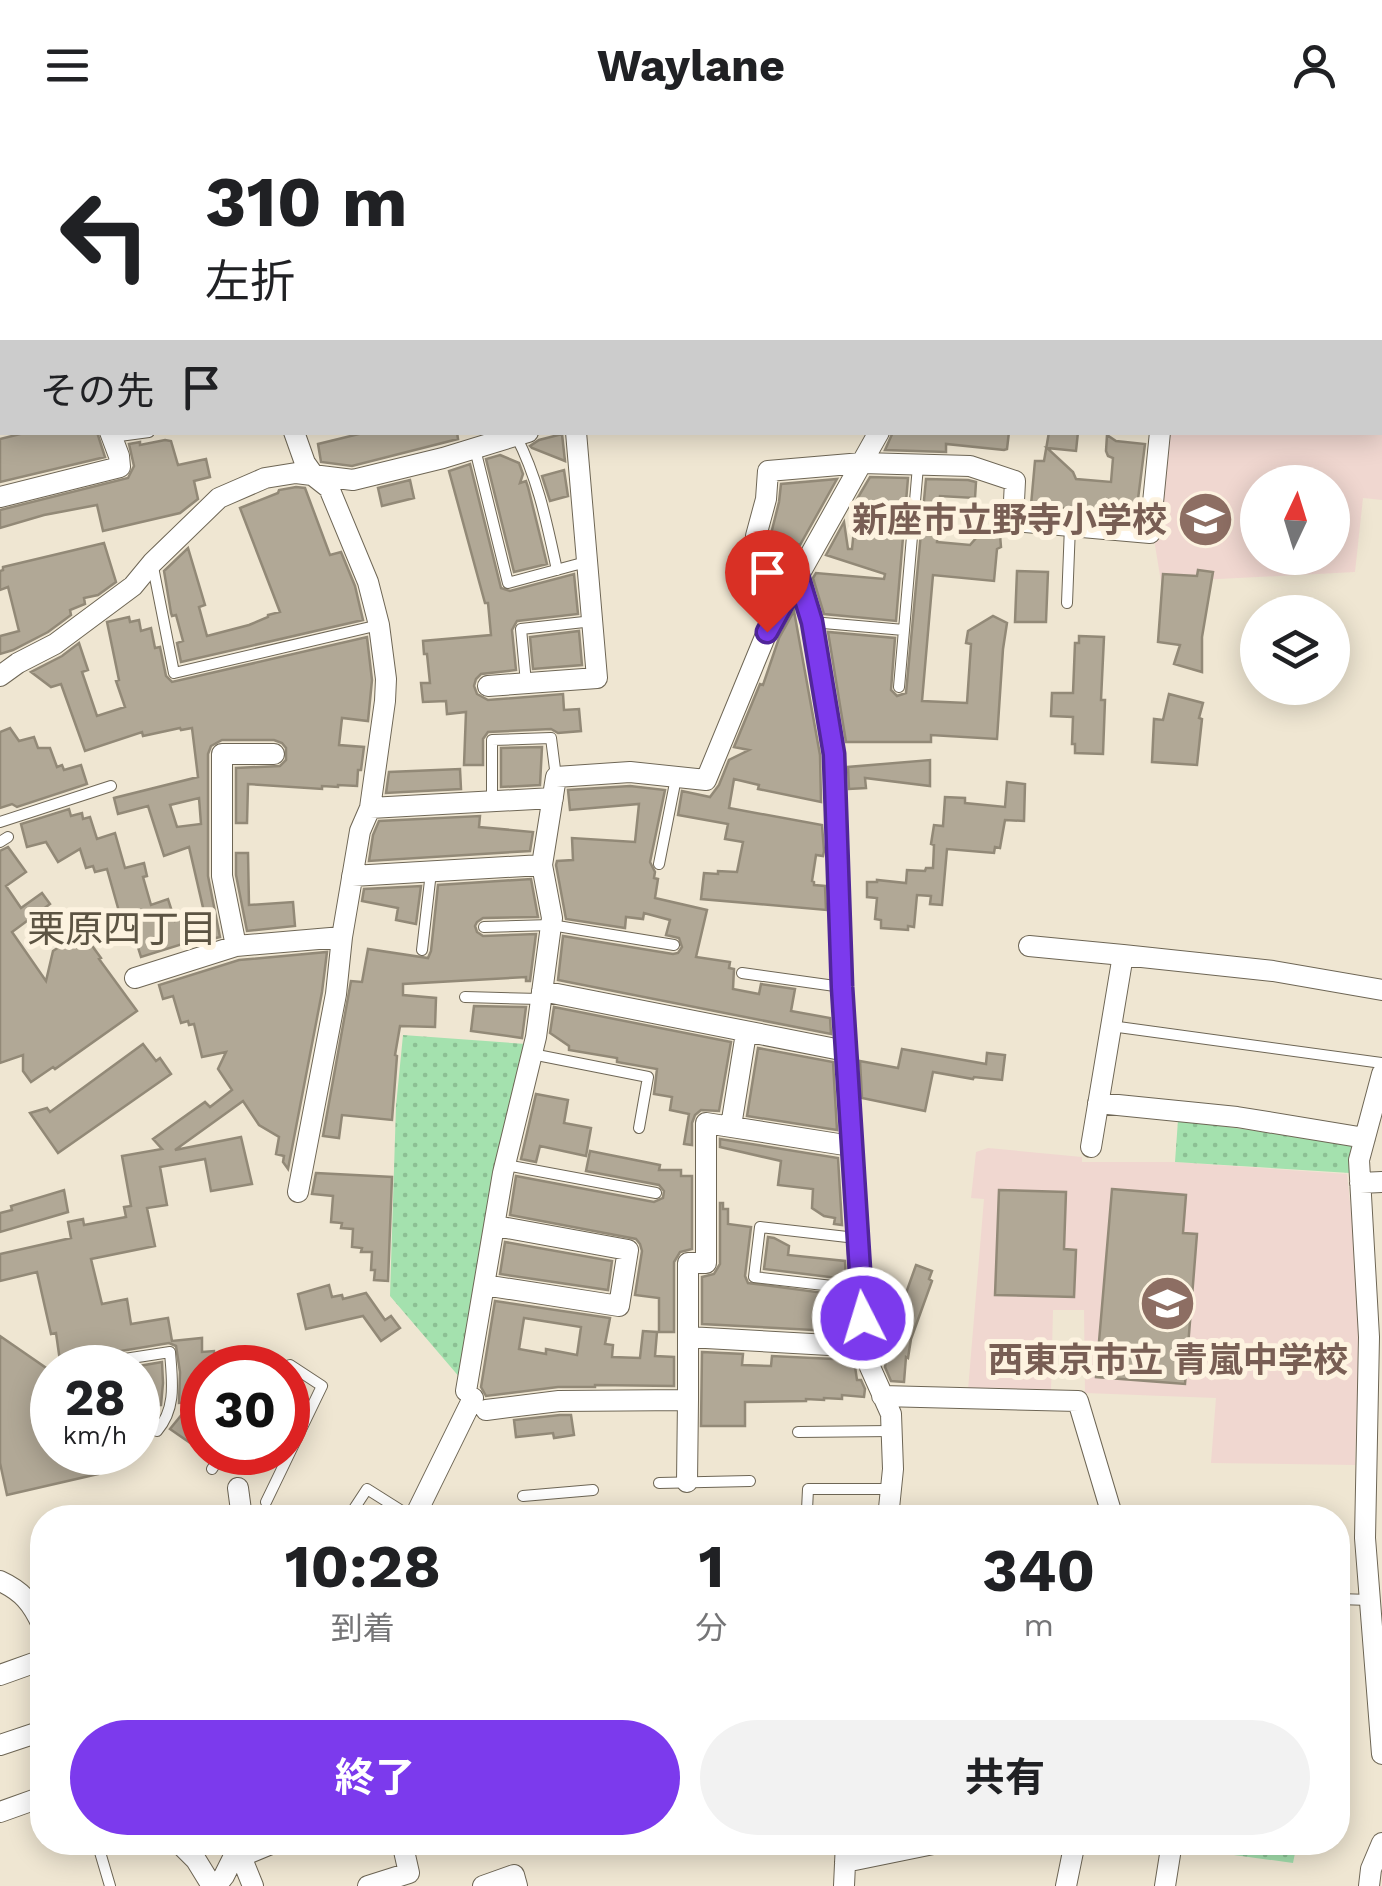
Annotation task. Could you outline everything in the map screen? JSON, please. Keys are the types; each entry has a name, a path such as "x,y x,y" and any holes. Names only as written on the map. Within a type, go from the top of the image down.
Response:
{"street":[{"path":"0,498 120,467 111,435"},
{"path":"295,435 305,464 329,488 368,582 386,679 370,808 360,830 336,994 298,1192"},
{"path":"0,676 18,662 55,644 132,586 219,498 265,478 296,473 353,480 470,444 517,435"},
{"path":"488,686 597,678 576,435"},
{"path":"370,808 492,802 630,772 706,780 767,632 877,435"},
{"path":"802,569 757,544 768,470 862,463 970,466 1015,481 1013,520 1150,533 1160,435"},
{"path":"802,569 834,754 842,987 860,1290 865,1347 875,1382 891,1414 894,1470 889,1505"},
{"path":"236,946 222,876 222,754 274,754"},
{"path":"421,1505 475,1400 484,1284 536,1037 552,925 542,865 555,788"},
{"path":"352,876 542,865"},
{"path":"135,978 236,946 342,937"},
{"path":"1029,946 1272,971 1382,990"},
{"path":"1091,1148 1123,955"},
{"path":"542,995 846,1051"},
{"path":"732,1126 746,1033"},
{"path":"1382,1074 1359,1160 1376,1336 1366,1538 1382,1754"},
{"path":"1098,1103 1237,1117 1365,1138"},
{"path":"687,1482 688,1263 706,1263 706,1123 851,1146"},
{"path":"1360,1184 1382,1182"},
{"path":"484,1284 620,1306 628,1250 496,1226"},
{"path":"688,1337 865,1347"},
{"path":"882,1396 1078,1401 1109,1505"},
{"path":"475,1400 688,1400"},
{"path":"238,1488 240,1505"},
{"path":"0,1581 10,1595"},
{"path":"0,1675 30,1664"},
{"path":"0,1745 30,1735"},
{"path":"0,1812 30,1801"},
{"path":"1370,1886 1371,1869 1382,1841"},
{"path":"191,1855 214,1886 235,1855"},
{"path":"241,1855 252,1886"},
{"path":"368,1886 409,1872 405,1855"},
{"path":"844,1886 846,1855"},
{"path":"1066,1886 1072,1855"},
{"path":"1165,1886 1170,1855"},
{"path":"483,1886 514,1875 517,1886"}],"lane":[{"path":"522,435 557,570"},
{"path":"470,444 508,583 586,562"},
{"path":"899,687 918,466"},
{"path":"1068,603 1070,526"},
{"path":"152,563 174,673 379,626"},
{"path":"526,683 521,629 592,621"},
{"path":"812,622 904,630"},
{"path":"492,802 492,740 551,738 555,788"},
{"path":"659,864 676,777"},
{"path":"0,822 110,786"},
{"path":"422,950 431,872"},
{"path":"484,927 552,925 674,945"},
{"path":"742,973 842,987"},
{"path":"465,997 542,995"},
{"path":"1110,1026 1382,1063"},
{"path":"531,1054 648,1077 639,1128"},
{"path":"506,1165 656,1193"},
{"path":"857,1238 760,1227 754,1278 860,1290"},
{"path":"160,1354 170,1352 172,1390 170,1412 160,1428"},
{"path":"310,1378 322,1386 310,1411"},
{"path":"798,1432 891,1430"},
{"path":"266,1502 279,1475"},
{"path":"659,1483 750,1481"},
{"path":"807,1505 808,1489 891,1488"},
{"path":"357,1505 367,1489 393,1505"},
{"path":"524,1496 593,1490"},
{"path":"1350,1599 1370,1600"},
{"path":"101,1855 110,1886"}],"shaded area":[{"name":"新座市立野寺小学校","path":"1162,435 1382,435 1382,500 1363,498 1355,572 1350,572 1350,465 1240,465 1240,575 1297,575 1161,582 1154,539"},
{"name":"西東京市立 青嵐中学校","path":"988,1148 1082,1157 1082,1162 1175,1162 1347,1174 1360,1298 1355,1465 1211,1463 1216,1398 1085,1393 1084,1310 1053,1310 1051,1392 968,1390 984,1199 971,1198 976,1152"}],"green space":[{"path":"403,1035 526,1044 461,1379 390,1296 396,1106"},
{"path":"1178,1120 1352,1144 1350,1173 1175,1162"},
{"path":"1234,1855 1295,1855 1293,1863"}],"building":[{"path":"16,435 98,435 105,457 0,482 0,439"},
{"path":"355,435 457,435 458,439 352,466 321,462 318,444"},
{"path":"562,435 565,461 530,446"},
{"path":"892,435 1009,435 1004,450 946,444 946,452 885,450"},
{"path":"1048,435 1078,435 1076,451 1047,448 1076,479 1111,482 1113,458 1106,451 1107,435 1116,441 1145,444 1136,515 1031,505 1035,461 1044,461"},
{"path":"171,441 178,465 206,459 210,477 194,481 198,499 180,513 103,531 97,505 0,528 0,510 128,478 134,466 129,444"},
{"path":"500,455 519,463 523,474 520,483 526,481 547,564 514,572 486,459"},
{"path":"470,464 501,588 510,591 574,574 578,614 517,621 512,630 516,670 481,674 474,686 477,694 488,700 563,694 564,710 579,709 581,731 488,732 483,739 483,765 464,765 466,712 447,714 446,701 423,702 421,683 430,683 423,641 491,635 488,603 449,471"},
{"path":"564,470 568,496 550,501 542,476"},
{"path":"870,477 908,478 896,621 824,614 813,578 816,573 884,579 885,574 826,555 844,522 848,549 852,549 857,499"},
{"path":"837,479 800,545 771,534 781,484"},
{"path":"926,479 976,482 975,498 940,496 937,542 970,545 977,537 1000,535 1001,547 997,549 994,581 933,575 922,701 967,703 971,644 966,643 968,631 993,616 1007,623 997,739 931,735 931,742 846,742 828,632 895,638 891,690 897,696 906,693"},
{"path":"410,480 414,498 382,506 378,488"},
{"path":"305,488 330,555 341,552 363,620 181,662 177,643 183,641 176,615 171,613 164,571 188,548 205,605 199,607 207,636 280,612 240,508 279,490"},
{"path":"104,543 116,582 98,595 84,598 85,604 70,610 71,615 48,632 0,654 0,636 19,631 8,587 0,590 3,567"},
{"path":"1198,570 1213,572 1202,637 1202,672 1174,664 1180,645 1158,642 1163,574 1197,576"},
{"path":"1017,571 1048,572 1046,622 1015,622"},
{"path":"794,611 820,755 821,802 758,789 759,785 734,779 729,808 822,825 824,851 823,856 816,855 812,881 814,885 825,886 826,910 701,899 704,873 737,872 743,842 725,839 728,824 678,815 682,791 710,797 729,760 749,750 734,747"},
{"path":"129,617 130,622 139,620 141,631 151,628 155,648 160,647 166,676 172,682 367,637 372,680 368,721 342,718 339,745 364,747 357,786 322,789 248,784 247,823 236,823 236,768 280,766 286,760 286,748 274,740 222,740 211,746 208,876 220,937 212,939 211,935 141,957 131,925 112,931 108,918 120,915 107,869 95,872 93,866 86,868 80,849 58,862 46,842 27,847 21,824 69,809 71,816 82,813 83,819 90,817 97,839 115,833 125,868 144,863 147,876 143,877 151,905 168,899 175,921 204,912 189,847 164,856 148,806 118,814 114,798 198,777 192,728 143,736 142,732 85,751 61,684 51,687 31,672 79,643 88,670 82,672 97,716 125,707 116,681 119,680 107,622","holes":["199,798 201,824 177,827 170,805"]},
{"path":"579,631 582,665 533,669 530,637"},
{"path":"1079,636 1104,637 1103,754 1075,753 1073,717 1051,716 1052,693 1073,693 1075,643 1079,643"},
{"path":"1169,694 1203,703 1197,765 1152,762 1154,719 1163,720"},
{"path":"10,728 19,741 34,737 38,748 50,748 57,767 62,765 64,770 81,765 87,784 17,807 12,804 0,808 0,732"},
{"path":"542,747 540,785 501,787 501,748"},
{"path":"930,760 930,786 865,778 866,788 849,789 848,767"},
{"path":"460,769 461,789 386,793 389,772"},
{"path":"1007,782 1025,784 1024,821 1005,820 1000,848 995,847 994,853 947,849 942,905 930,904 931,896 917,895 914,927 881,928 881,920 875,919 877,898 867,897 867,882 906,883 907,870 933,868 934,825 943,826 945,797 1005,807"},
{"path":"630,786 665,790 650,862 654,878 658,879 655,898 707,910 696,957 730,962 729,968 734,969 733,989 759,994 761,984 795,989 791,1011 830,1018 831,1034 558,980 563,936 673,954 682,947 679,938 666,935 670,920 644,913 643,919 626,917 625,928 566,919 557,861 573,860 572,838 635,842 639,804 570,810 568,790"},
{"path":"480,816 479,827 533,832 530,851 369,861 379,821"},
{"path":"8,847 26,872 6,886 21,908 42,893 50,904 12,932 46,981 53,951 76,936 93,947 137,1011 31,1082 23,1071 23,1055 0,1063 0,851"},
{"path":"236,853 248,853 249,905 293,902 295,926 247,931 236,875"},
{"path":"531,879 538,917 483,918 475,926 483,936 536,934 530,981 526,977 403,984 403,995 436,998 435,1027 400,1026 392,1120 342,1115 339,1138 323,1136 351,981 362,982 368,949 428,958 438,885"},
{"path":"421,886 416,924 396,920 398,908 362,901 364,889"},
{"path":"327,952 288,1169 284,1156 276,1154 279,1137 259,1125 243,1101 175,1150 241,1137 252,1184 211,1191 205,1159 160,1167 167,1205 147,1208 155,1246 91,1259 102,1304 127,1299 131,1324 168,1318 172,1341 202,1338 202,1345 180,1345 180,1372 176,1346 169,1343 58,1345 56,1333 51,1334 37,1272 0,1281 0,1254 71,1238 68,1222 83,1219 84,1225 126,1217 124,1207 131,1206 122,1156 162,1149 153,1139 205,1102 210,1107 232,1090 218,1069 226,1052 202,1057 194,1024 181,1023 173,996 163,999 159,985 239,960"},
{"path":"474,1006 526,1007 522,1038 471,1031"},
{"path":"554,1007 731,1042 719,1111 701,1110 695,1115 692,1145 684,1144 689,1114 670,1110 672,1097 654,1094 657,1069 569,1050 550,1033"},
{"path":"143,1044 171,1074 58,1153 30,1113 47,1108 50,1112"},
{"path":"758,1048 833,1062 837,1130 747,1116"},
{"path":"902,1049 986,1064 987,1053 1005,1055 1002,1080 933,1072 925,1111 862,1098 860,1061 898,1068"},
{"path":"536,1094 568,1100 564,1123 591,1128 586,1156 540,1146 536,1162 521,1159"},
{"path":"720,1139 838,1158 842,1225 834,1224 835,1218 812,1208 813,1189 778,1185 781,1161 720,1147"},
{"path":"590,1151 660,1165 659,1170 681,1170 681,1176 692,1176 692,1249 680,1252 674,1262 674,1332 659,1332 659,1298 635,1295 642,1251 636,1239 510,1215 516,1176 654,1202 663,1198 664,1191 659,1185 586,1171"},
{"path":"316,1173 392,1177 388,1281 374,1280 372,1252 352,1247 353,1229 331,1222 333,1196 312,1194"},
{"path":"1112,1189 1186,1195 1183,1233 1197,1234 1185,1384 1096,1377"},
{"path":"64,1190 68,1212 0,1232 0,1213"},
{"path":"999,1190 1066,1192 1064,1249 1076,1250 1074,1297 995,1295"},
{"path":"720,1203 728,1209 728,1224 751,1227 745,1276 748,1283 847,1296 850,1332 702,1324 702,1277 714,1274 720,1264"},
{"path":"768,1237 789,1246 788,1255 845,1261 846,1279 764,1269"},
{"path":"505,1242 612,1261 608,1290 500,1274"},
{"path":"916,1265 932,1271 932,1281 906,1357 904,1382 891,1381 885,1367 890,1338"},
{"path":"329,1285 332,1297 342,1295 343,1299 366,1293 385,1320 391,1316 400,1328 381,1341 363,1316 306,1329 298,1294"},
{"path":"495,1301 610,1318 605,1344 613,1345 612,1357 640,1358 643,1331 657,1332 655,1356 674,1357 674,1386 595,1385 486,1396 481,1387","holes":["524,1318 581,1327 577,1355 519,1349"]},
{"path":"0,1336 30,1357 30,1475 94,1475 7,1495 0,1463"},
{"path":"702,1352 743,1354 742,1365 771,1366 772,1356 854,1360 857,1380 865,1389 864,1397 745,1402 745,1426 701,1426"},
{"path":"160,1362 163,1383 160,1405"},
{"path":"571,1415 574,1435 516,1437 514,1420"},
{"path":"180,1417 180,1436 170,1429"}],"place":[{"name":"新座市立野寺小学校","path":"1206,520"},
{"name":"西東京市立 青嵐中学校","path":"1168,1304"}],"district":[{"name":"栗原四丁目","path":"122,929"}],"route":[{"path":"767,632 798,576 812,622 834,754 842,987 863,1318"}]}
